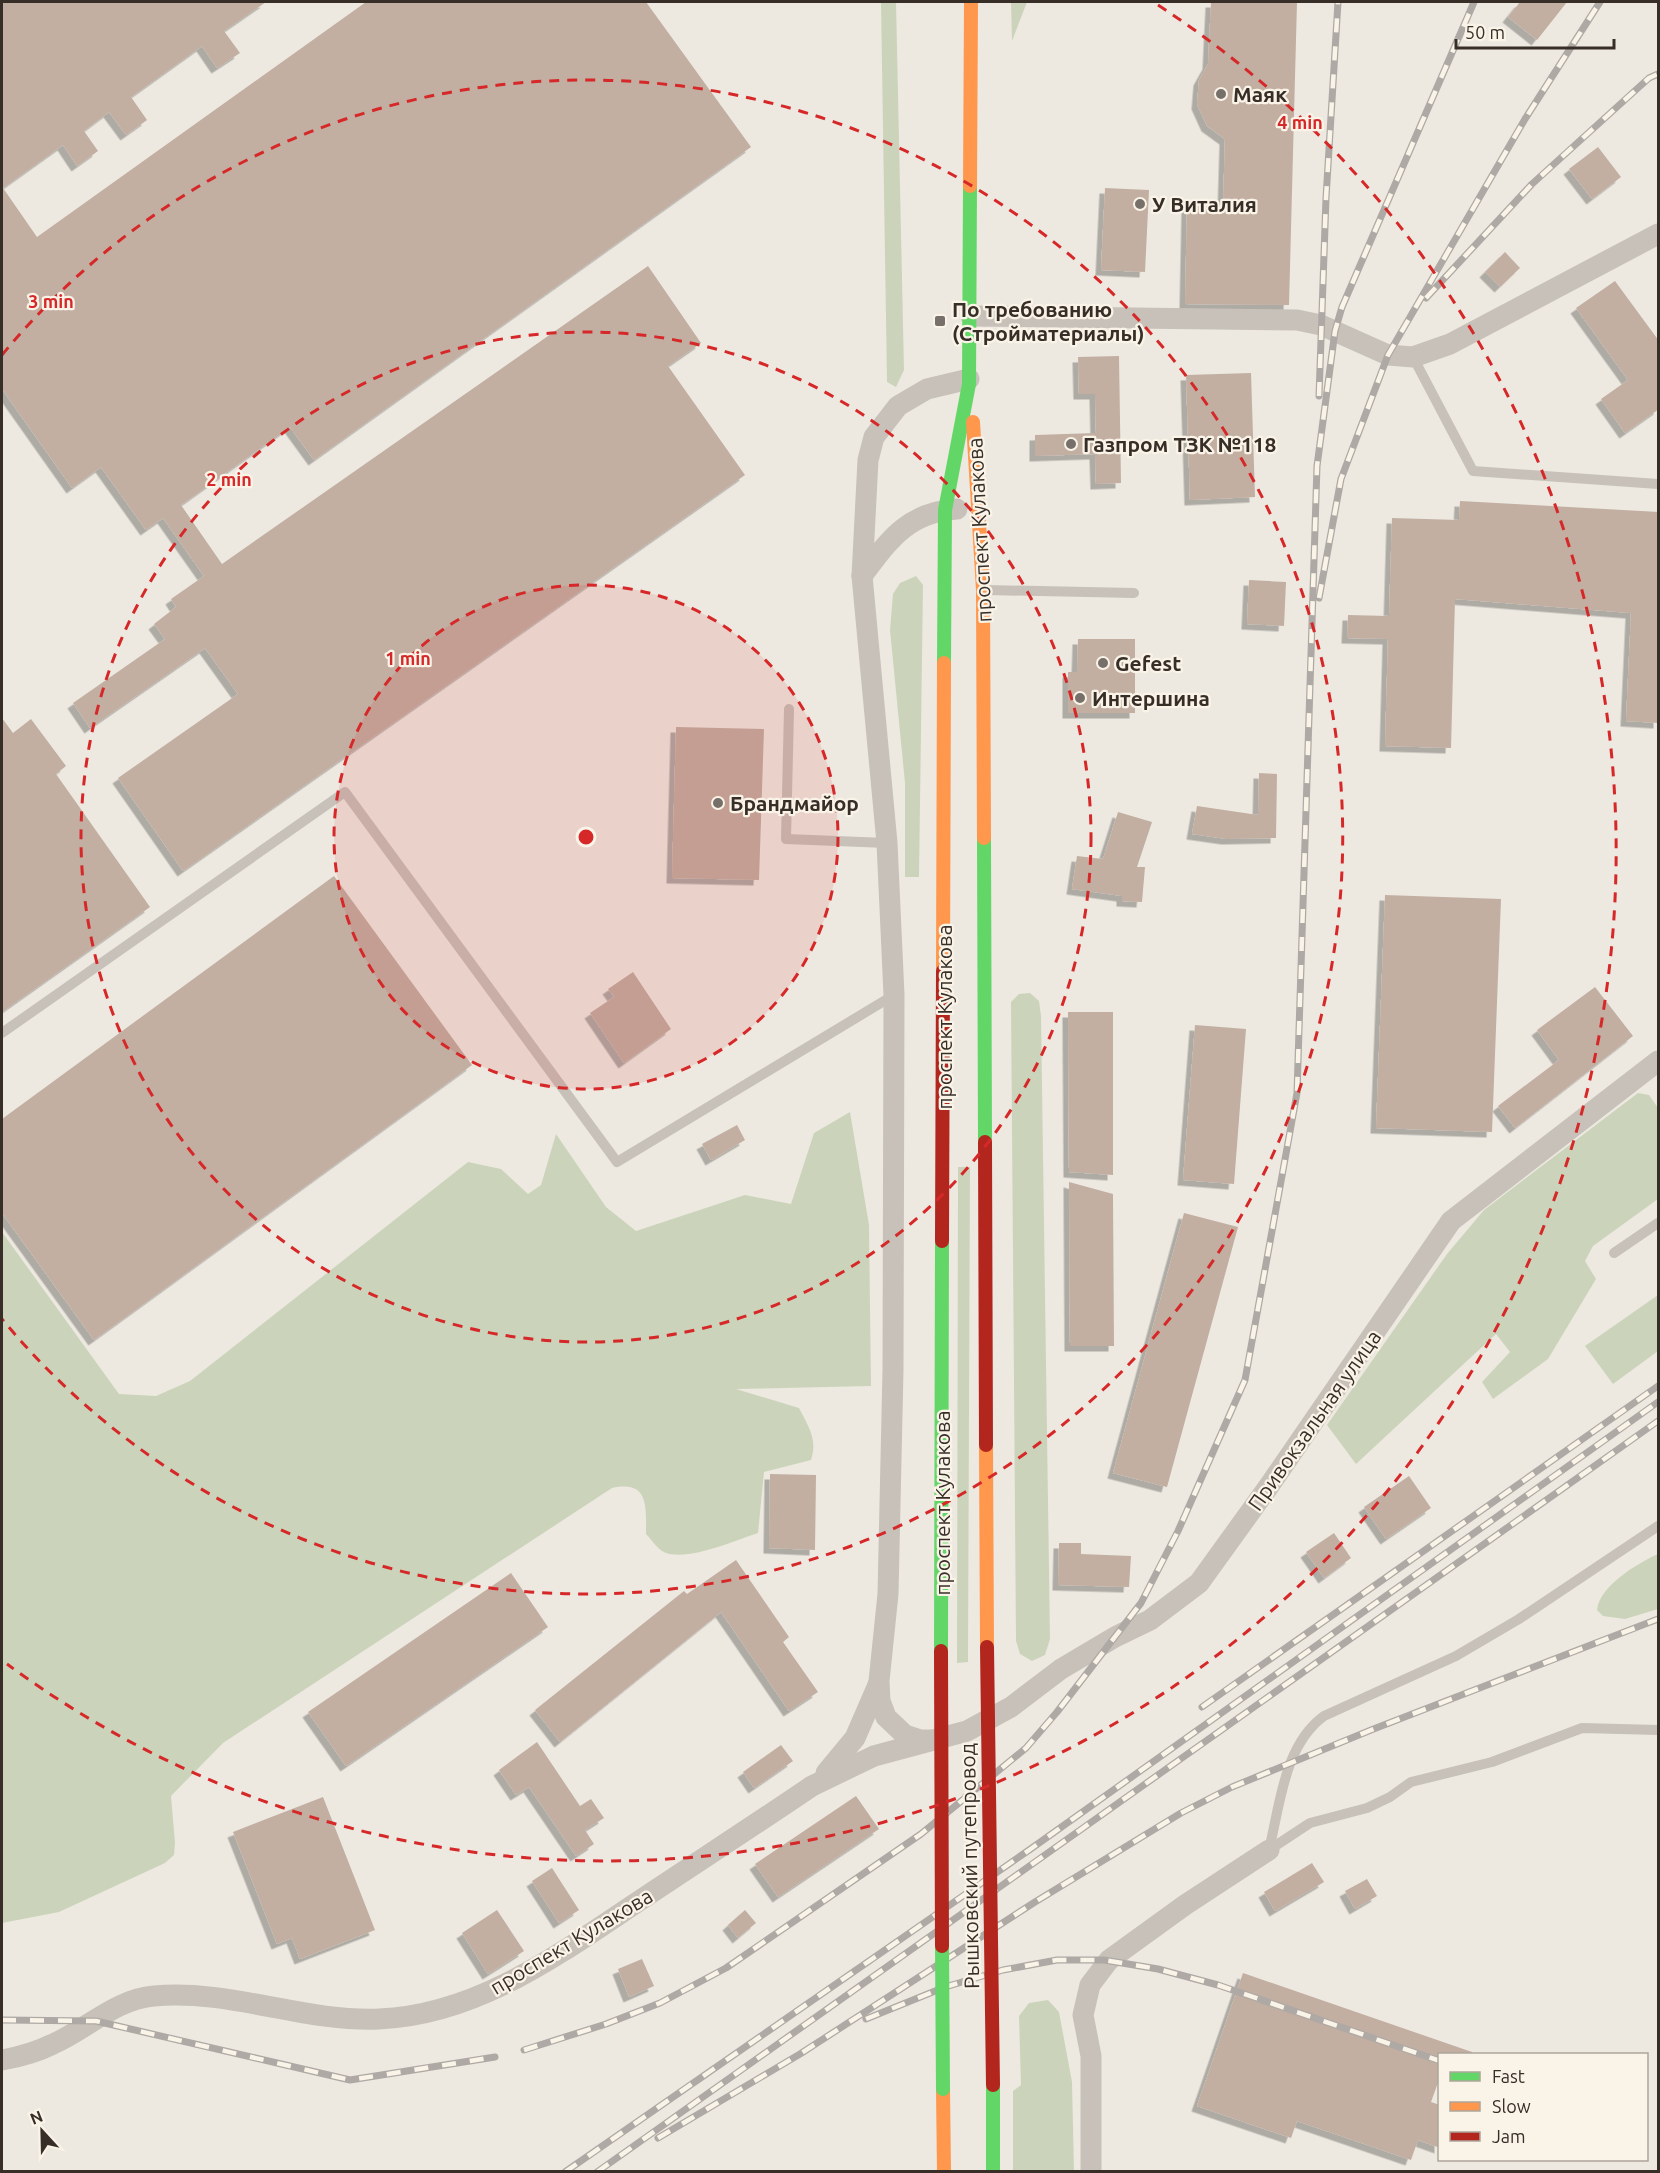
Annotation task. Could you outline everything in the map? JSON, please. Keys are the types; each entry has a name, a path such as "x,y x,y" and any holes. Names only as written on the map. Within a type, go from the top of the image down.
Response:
{"main road":[{"name":"проспект Кулакова","path":"971,2 969,382 980,508 983,590 987,1647"},
{"name":"проспект Кулакова","path":"941,1652 945,510 969,382"},
{"name":"Рышковский путепровод","path":"987,1647 993,2172"},
{"name":"Рышковский путепровод","path":"941,1652 944,2172"}],"street":[{"path":"971,316 1297,320 1321,325 1388,355 1413,357 1449,344 1659,234"},
{"path":"941,1739 920,1740 905,1735 886,1717 880,1701 879,1681 888,1594 892,1406 894,995 887,843 862,576 868,460 874,436 898,406 927,389 969,382"},
{"path":"862,576 885,545 905,526 922,515 945,510 980,508"},
{"name":"Привокзальная улица","path":"941,1739 966,1731 1011,1707 1069,1664 1150,1620 1199,1583 1269,1486 1450,1221 1658,1063"},
{"path":"812,1786 837,1763 855,1738 879,1681"},
{"name":"проспект Кулакова","path":"2,2060 53,2045 127,2002 153,1996 192,1995 250,2002 342,2019 403,2016 458,2004 498,1989 569,1947 812,1786 874,1756 941,1739"},
{"path":"1091,2172 1091,2056 1083,2015 1090,1985 1109,1960 1185,1905 1269,1850"}],"lane":[{"path":"1413,357 1473,471 1659,484"},
{"path":"983,590 1134,593"},
{"path":"789,709 786,839 887,843"},
{"path":"2,1033 345,792 617,1161 894,995"},
{"path":"1614,1253 1659,1223"},
{"path":"1269,1850 1291,1763 1300,1741 1310,1726 1324,1716 1456,1656 1519,1619 1659,1526"},
{"path":"1269,1850 1310,1823 1367,1808 1390,1797 1411,1782 1492,1762 1581,1728 1659,1730"}],"green space":[{"path":"881,2 896,2 904,370 896,387 887,382"},
{"path":"1011,2 1027,2 1012,41"},
{"path":"916,576 923,585 919,877 905,877 905,783 890,630 893,594 900,583"},
{"path":"1030,993 1039,1001 1041,1016 1050,1639 1045,1655 1032,1661 1020,1654 1016,1641 1011,1002 1019,994"},
{"path":"1638,1093 1649,1095 1658,1108 1658,1199 1593,1246 1585,1261 1596,1279 1548,1359 1493,1399 1482,1382 1510,1352 1496,1334 1356,1464 1327,1425 1447,1254 1484,1210"},
{"path":"850,1112 869,1225 871,1386 736,1389 799,1408 813,1439 811,1460 764,1472 758,1533 710,1550 683,1555 671,1554 662,1551 646,1534 645,1505 639,1492 633,1488 612,1488 223,1743 171,1796 174,1855 165,1863 59,1912 2,1923 2,1232 119,1394 156,1396 190,1381 468,1162 501,1169 528,1194 541,1185 556,1134 606,1207 636,1231 745,1195 791,1204 814,1133"},
{"path":"958,1167 970,1167 968,1662 957,1663"},
{"path":"1658,1295 1658,1351 1613,1384 1585,1346"},
{"path":"1658,1554 1658,1609 1625,1619 1603,1616 1597,1610 1599,1601 1612,1584 1630,1569"},
{"path":"1048,2000 1059,2012 1072,2082 1074,2171 1013,2171 1013,2091 1021,2085 1019,2016 1029,2003"}],"building":[{"path":"2,2 266,2 224,31 240,53 217,68 202,46 131,97 147,120 126,135 109,112 84,131 98,151 77,166 63,145 3,188 37,237 366,2 646,2 751,147 314,460 290,427 181,505 222,564 648,266 701,343 668,366 745,475 183,871 118,778 238,694 205,648 90,728 73,703 165,639 154,624 176,607 171,599 204,576 163,518 146,530 101,467 72,488 2,389"},
{"path":"1211,2 1297,2 1289,305 1185,304 1187,206 1223,206 1225,139 1207,126 1197,104 1199,80 1208,64"},
{"path":"1520,2 1567,2 1537,40 1508,17"},
{"path":"1598,147 1621,177 1592,199 1569,169"},
{"name":"У Виталия","path":"1105,188 1149,190 1145,272 1101,270"},
{"path":"1505,252 1520,268 1500,287 1485,272"},
{"path":"1615,281 1659,341 1659,409 1625,433 1601,399 1628,380 1576,308"},
{"path":"1119,356 1121,483 1096,484 1095,454 1035,456 1035,435 1096,433 1095,394 1079,394 1078,357"},
{"path":"1251,373 1255,497 1190,500 1186,375"},
{"path":"1460,501 1659,512 1659,723 1626,721 1631,613 1455,599 1451,748 1385,746 1388,639 1347,638 1348,615 1389,616 1392,518 1459,520"},
{"path":"1249,580 1286,582 1284,626 1247,624"},
{"path":"1078,639 1135,639 1135,713 1068,713 1068,672 1077,672"},
{"path":"2,718 13,733 31,719 66,766 56,774 150,907 2,1012"},
{"name":"Брандмайор","path":"676,727 764,729 759,880 672,878"},
{"path":"1259,773 1277,774 1276,838 1227,839 1192,834 1197,806 1258,815"},
{"path":"1118,812 1152,822 1137,867 1145,867 1142,902 1122,901 1122,896 1072,889 1077,856 1103,859"},
{"path":"334,876 472,1065 94,1340 2,1213 2,1119"},
{"path":"1385,895 1501,899 1492,1132 1376,1128"},
{"path":"633,972 671,1029 624,1063 590,1013 614,997 608,989"},
{"path":"1595,987 1633,1036 1515,1128 1498,1106 1559,1060 1537,1030"},
{"path":"1068,1012 1113,1012 1113,1175 1069,1172"},
{"path":"1195,1025 1246,1029 1234,1184 1183,1180"},
{"path":"737,1125 745,1140 711,1160 702,1144"},
{"path":"1069,1182 1113,1194 1114,1346 1070,1346"},
{"path":"1184,1213 1238,1227 1167,1487 1113,1473"},
{"path":"770,1474 816,1475 815,1550 769,1548"},
{"path":"1409,1476 1431,1508 1386,1539 1364,1507"},
{"path":"1334,1533 1351,1558 1324,1578 1306,1552"},
{"path":"1059,1543 1081,1543 1081,1554 1131,1556 1129,1587 1058,1585"},
{"path":"736,1560 789,1637 783,1642 818,1692 789,1711 721,1612 560,1742 535,1710 684,1591 687,1594"},
{"path":"511,1573 548,1627 346,1766 308,1712"},
{"path":"537,1742 580,1806 591,1799 604,1818 585,1830 594,1844 576,1856 529,1787 516,1795 499,1770"},
{"path":"781,1745 793,1761 754,1788 743,1772"},
{"path":"856,1796 879,1829 778,1897 755,1864"},
{"path":"323,1797 375,1930 300,1959 292,1938 277,1944 233,1832"},
{"path":"1312,1863 1324,1882 1275,1911 1264,1892"},
{"path":"552,1868 579,1910 559,1923 532,1881"},
{"path":"1367,1879 1377,1896 1355,1909 1345,1891"},
{"path":"497,1910 524,1951 488,1974 462,1933"},
{"path":"745,1910 756,1923 738,1938 728,1925"},
{"path":"642,1959 654,1986 629,1997 618,1969"},
{"path":"1243,1973 1472,2052 1438,2053 1438,2083 1431,2102 1438,2104 1438,2147 1418,2140 1411,2160 1297,2121 1291,2138 1197,2106"}],"railway":[{"path":"1319,396 1326,198 1338,2"},
{"path":"524,2050 606,2024 660,2003 726,1968 921,1834 1026,1748 1057,1712 1141,1603 1178,1531 1245,1380 1297,1093 1317,466 1335,331 1342,307 1474,2"},
{"path":"1319,598 1341,479 1388,355 1525,119 1600,2"},
{"path":"1426,298 1532,184 1649,78 1658,74"},
{"path":"1202,1707 1658,1386"},
{"path":"565,2172 1032,1848 1658,1402"},
{"path":"597,2172 1658,1421"},
{"path":"658,2138 800,2054 1035,1902 1181,1813 1232,1787 1371,1730 1658,1619"},
{"path":"866,2019 945,1987 1003,1970 1057,1960 1104,1960 1158,1969 1218,1985 1438,2060"},
{"path":"2,2020 96,2021 350,2080 495,2057"}],"traffic: fast":[{"path":"944,663 945,510 969,384 970,186"},
{"path":"984,838 985,1142"},
{"path":"941,1651 942,1241"},
{"path":"942,1946 943,2089"},
{"path":"993,2085 993,2172"}],"traffic: slow":[{"path":"970,186 971,2"},
{"path":"973,422 983,590 984,838"},
{"path":"943,971 944,663"},
{"path":"986,1445 987,1647"},
{"path":"943,2089 944,2172"}],"traffic: jam":[{"path":"942,1241 943,971"},
{"path":"985,1142 986,1445"},
{"path":"987,1647 993,2085"},
{"path":"941,1651 942,1946"}],"place":[{"name":"Маяк","path":"1221,94"},
{"name":"У Виталия","path":"1140,204"},
{"name":"По требованию (Стройматериалы)","path":"940,321"},
{"name":"Газпром ТЗК №118","path":"1071,444"},
{"name":"Gefest","path":"1103,663"},
{"name":"Интершина","path":"1080,698"},
{"name":"Брандмайор","path":"718,803"}]}
